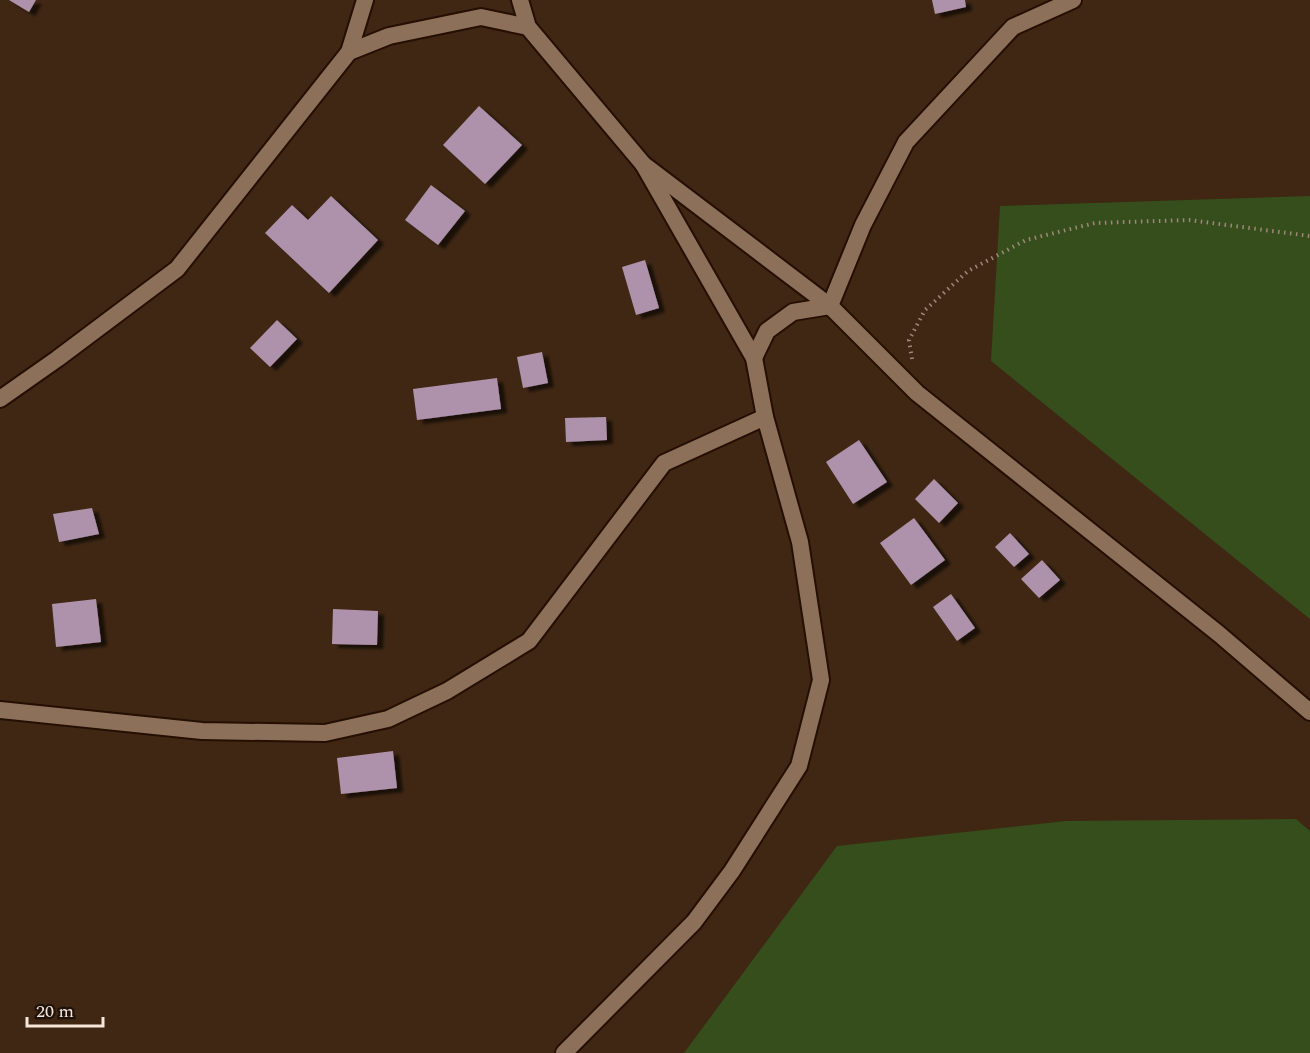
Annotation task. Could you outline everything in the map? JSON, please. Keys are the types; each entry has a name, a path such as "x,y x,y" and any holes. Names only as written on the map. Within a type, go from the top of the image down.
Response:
{"street":[{"path":"0,399 177,269 349,52 364,0"},
{"path":"520,0 528,27 643,164 754,358 765,417 800,542 822,680 799,766 732,871 694,922 564,1053"},
{"path":"830,306 863,225 906,142 1013,27 1073,0"},
{"path":"349,52 389,36 481,17 528,27"},
{"path":"643,164 830,306 917,393 1219,634 1310,712"},
{"path":"754,358 767,331 793,312 830,306"},
{"path":"0,710 202,731 325,733 388,719 447,691 529,641 664,463 765,417"}],"path":[{"path":"917,393 909,340 925,310 968,271 1026,240 1095,223 1189,220 1310,236"}],"green space":[{"path":"1310,196 1310,619 991,361 1000,206"},
{"path":"1296,819 1310,831 1310,1053 684,1053 837,846 1066,821"}],"building":[{"path":"9,0 36,0 29,12"},
{"path":"932,0 965,0 966,7 935,14"},
{"path":"479,106 522,145 485,184 443,145"},
{"path":"431,185 465,211 438,245 405,220"},
{"path":"331,196 378,240 329,293 265,233 292,205 308,220"},
{"path":"645,260 659,308 636,315 622,267"},
{"path":"277,320 297,339 270,367 250,348"},
{"path":"542,352 548,383 523,388 517,357"},
{"path":"497,378 501,409 417,420 413,389"},
{"path":"606,417 607,440 566,442 565,418"},
{"path":"859,440 887,482 853,504 826,462"},
{"path":"934,479 958,503 939,523 915,499"},
{"path":"92,508 99,534 59,542 53,514"},
{"path":"914,518 945,560 911,585 880,543"},
{"path":"1010,533 1029,554 1014,567 995,547"},
{"path":"1042,560 1060,580 1039,598 1021,579"},
{"path":"951,594 975,628 957,641 933,607"},
{"path":"96,599 101,642 56,647 52,604"},
{"path":"333,609 378,611 377,645 332,644"},
{"path":"393,751 397,788 341,794 337,758"}]}
